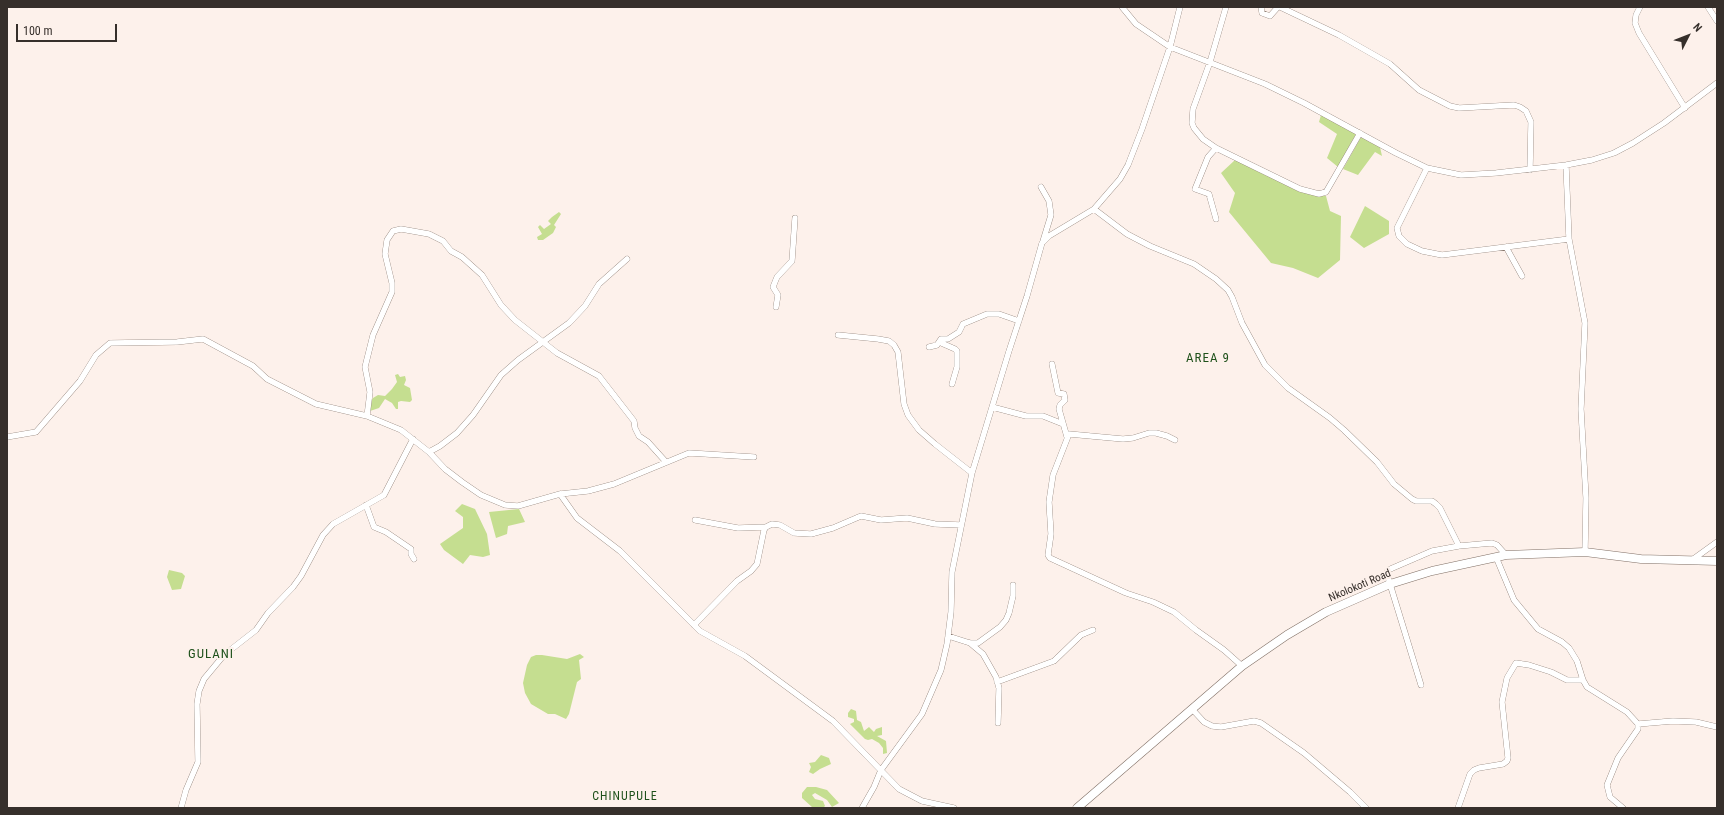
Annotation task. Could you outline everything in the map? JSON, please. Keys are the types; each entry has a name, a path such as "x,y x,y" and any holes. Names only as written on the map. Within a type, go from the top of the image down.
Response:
{"main road":[{"name":"Nkolokoti Road","path":"1077,808 1242,666 1287,635 1326,612 1390,584 1432,571 1506,555 1585,552 1641,559 1717,561"}],"street":[{"path":"1122,7 1136,24 1170,47 1265,84 1396,153 1428,168 1461,175 1530,170 1566,165 1592,160 1614,153 1633,143 1685,108 1717,83"},
{"path":"1042,243 1049,236 1094,209 1120,179 1128,165 1142,130 1170,47 1180,7"},
{"path":"1226,7 1210,62 1195,103 1192,123 1203,139 1216,148 1300,189 1319,194 1326,192 1360,133"},
{"path":"1261,7 1262,13 1270,16 1279,7 1339,35 1390,64 1419,90 1450,106 1466,108 1514,105 1520,107 1526,111 1531,122 1530,170"},
{"path":"1640,7 1635,23 1639,33 1685,108"},
{"path":"1708,7 1717,21"},
{"path":"1216,148 1208,157 1195,189 1209,194 1216,219"},
{"path":"1566,165 1569,239 1585,323 1581,408 1586,498 1585,552"},
{"path":"1428,168 1397,228 1399,236 1407,244 1422,251 1442,255 1569,239"},
{"path":"862,808 874,787 881,770 922,714 941,670 951,612 952,572 972,473 1051,215 1049,201 1041,187"},
{"path":"1094,209 1127,234 1194,264 1216,279 1228,290 1242,323 1265,365 1288,388 1344,430 1377,462 1394,484 1412,499 1416,501 1432,501 1436,504 1440,508 1459,546"},
{"path":"776,307 778,295 773,287 777,277 792,261 795,218"},
{"path":"367,416 370,392 365,367 374,335 392,292 392,283 385,254 387,240 393,232 398,229 429,234 443,242 451,251 462,256 482,276 508,313 522,326 557,353 599,376 634,421 635,428 639,436 648,442 666,462"},
{"path":"1506,247 1522,276"},
{"path":"429,452 440,446 457,433 473,415 501,375 518,360 569,323 585,306 599,284 627,259"},
{"path":"929,346 937,345 941,339 948,339 958,332 964,324 987,314 999,314 1019,321"},
{"path":"838,336 878,338 889,341 894,345 898,352 904,404 908,415 919,430 972,473"},
{"path":"7,437 36,432 80,381 96,355 110,343 177,342 203,339 253,366 267,380 308,400 324,406 367,416 391,425 413,439 429,452 445,469 462,482 499,504 518,506 560,494 588,491 614,484 689,453 754,457"},
{"path":"939,342 954,348 957,351 957,367 952,384"},
{"path":"1052,364 1058,394 1064,394 1065,400 1060,405 1059,409 1067,437"},
{"path":"992,407 1026,416 1043,416 1063,424"},
{"path":"1175,440 1156,433 1149,433 1128,439 1090,437 1072,433 1067,437 1055,467 1049,502 1051,534 1048,555 1050,558 1126,593 1153,602 1174,612 1224,650 1242,666"},
{"path":"182,808 186,790 198,762 197,704 199,691 204,679 224,655 256,630 268,612 293,587 328,529 339,519 381,497 386,492 413,439"},
{"path":"560,494 577,518 620,551 700,631 745,656 833,721 899,789 914,798 929,803 954,808"},
{"path":"366,504 374,527 386,532 411,549 411,554 414,559"},
{"path":"695,520 738,528 766,527 772,524 780,525 794,533 811,534 833,528 861,516 882,520 907,518 935,524 961,525"},
{"path":"694,625 737,581 751,571 756,564 766,527"},
{"path":"1690,561 1717,542"},
{"path":"1421,685 1387,573 1390,568 1432,551 1459,546 1492,543 1497,545 1506,555"},
{"path":"1496,557 1514,600 1538,629 1562,642 1569,648 1577,661 1583,680 1587,687 1626,712 1638,724 1673,721 1696,722 1717,727"},
{"path":"948,636 970,643 978,643 1006,620 1013,596 1013,586"},
{"path":"997,682 1054,661 1081,635 1093,630"},
{"path":"970,643 983,654 990,664 997,682 999,688 998,723"},
{"path":"1458,808 1470,774 1474,770 1507,762 1508,758 1502,702 1507,678 1516,663 1530,665 1551,672 1567,680 1583,680"},
{"path":"1192,709 1204,722 1212,726 1221,727 1254,721 1261,723 1304,754 1350,792 1366,808"},
{"path":"1623,808 1610,797 1607,785 1618,758 1638,729 1638,724"}],"green space":[{"path":"1321,115 1356,134 1338,167 1327,158 1337,134 1319,122"},
{"path":"1361,137 1380,147 1382,156 1375,152 1358,175 1343,169"},
{"path":"1235,160 1300,192 1326,196 1330,211 1341,216 1340,260 1318,278 1293,268 1271,263 1229,212 1235,193 1221,173"},
{"path":"1365,206 1389,221 1389,234 1364,248 1350,237"},
{"path":"559,212 561,214 554,225 556,227 553,233 543,240 538,240 537,237 542,234 538,227 540,225 544,229 551,224 548,221"},
{"path":"398,374 400,377 405,376 406,380 404,385 410,388 412,400 410,402 398,402 398,409 396,409 392,403 385,399 379,408 370,411 370,403 373,398 378,395 385,396 397,382 395,375"},
{"path":"462,504 475,509 487,534 490,555 483,557 470,555 463,564 444,550 440,544 463,528 463,517 455,511"},
{"path":"519,509 525,522 508,526 507,534 496,538 489,512"},
{"path":"169,570 182,573 185,576 181,589 172,590 167,577"},
{"path":"580,654 584,657 579,660 581,679 577,682 569,714 566,719 555,714 548,714 531,704 525,693 523,683 527,665 531,657 542,655 567,659"},
{"path":"851,709 856,711 857,720 861,722 864,731 869,727 874,732 876,729 882,727 882,735 877,736 886,741 887,753 883,754 883,748 879,743 872,739 865,739 850,724 854,722 854,719 848,717 848,713"},
{"path":"821,755 829,758 831,764 813,774 809,772 811,767 809,763 815,762"},
{"path":"807,787 816,787 827,790 839,803 832,807 827,800 815,793 812,795 815,799 823,801 825,806 823,808 812,807 802,798 802,793"}],"district":[{"name":"AREA 9","path":"1208,359"},
{"name":"GULANI","path":"211,655"},
{"name":"CHINUPULE","path":"625,797"}]}
